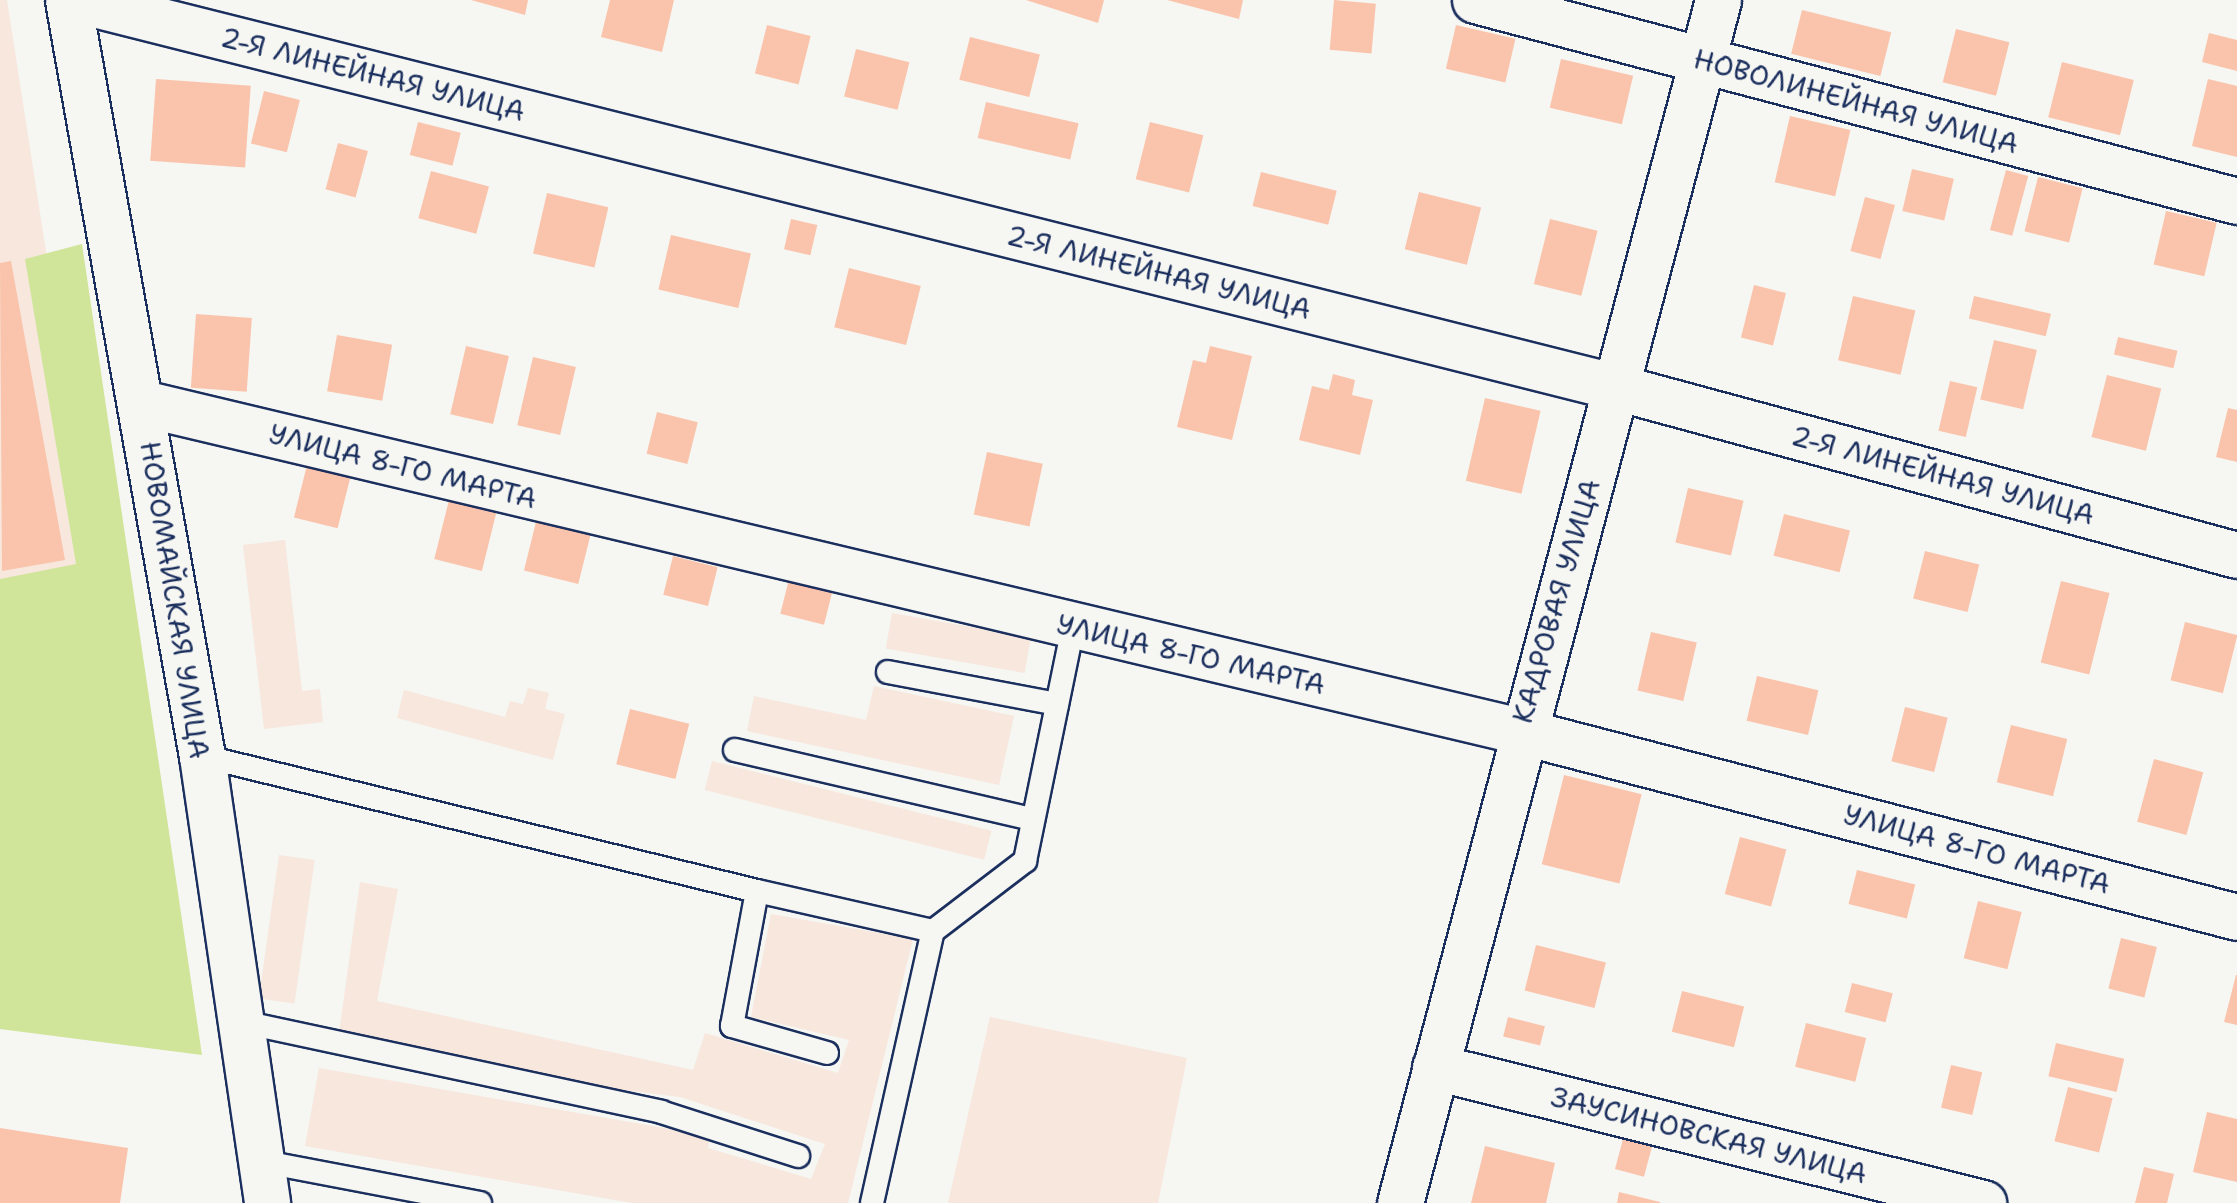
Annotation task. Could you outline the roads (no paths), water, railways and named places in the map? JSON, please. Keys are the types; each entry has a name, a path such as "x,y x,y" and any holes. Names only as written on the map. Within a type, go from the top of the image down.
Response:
{"street":[{"name":"НОВОМАЙСКАЯ УЛИЦА","path":"68,0 202,756 237,1021 264,1182"},
{"name":"2-Я ЛИНЕЙНАЯ УЛИЦА","path":"78,0 1616,387 2237,555"},
{"name":"НОВОЛИНЕЙНАЯ УЛИЦА","path":"1475,0 2237,201"},
{"name":"КАДРОВАЯ УЛИЦА","path":"1400,1203 1520,731 1718,0"},
{"name":"УЛИЦА 8-ГО МАРТА","path":"142,403 1520,731 2237,916"},
{"name":"ЗАУСИНОВСКАЯ УЛИЦА","path":"1436,1067 1983,1203"}],"lane":[{"path":"872,1203 932,931 1024,861 1073,626"},
{"path":"888,672 1057,704"},
{"path":"736,750 1032,819"},
{"path":"202,756 932,931"},
{"path":"757,891 732,1026 827,1053"},
{"path":"237,1021 661,1112 798,1156"},
{"path":"264,1182 480,1203"}]}
